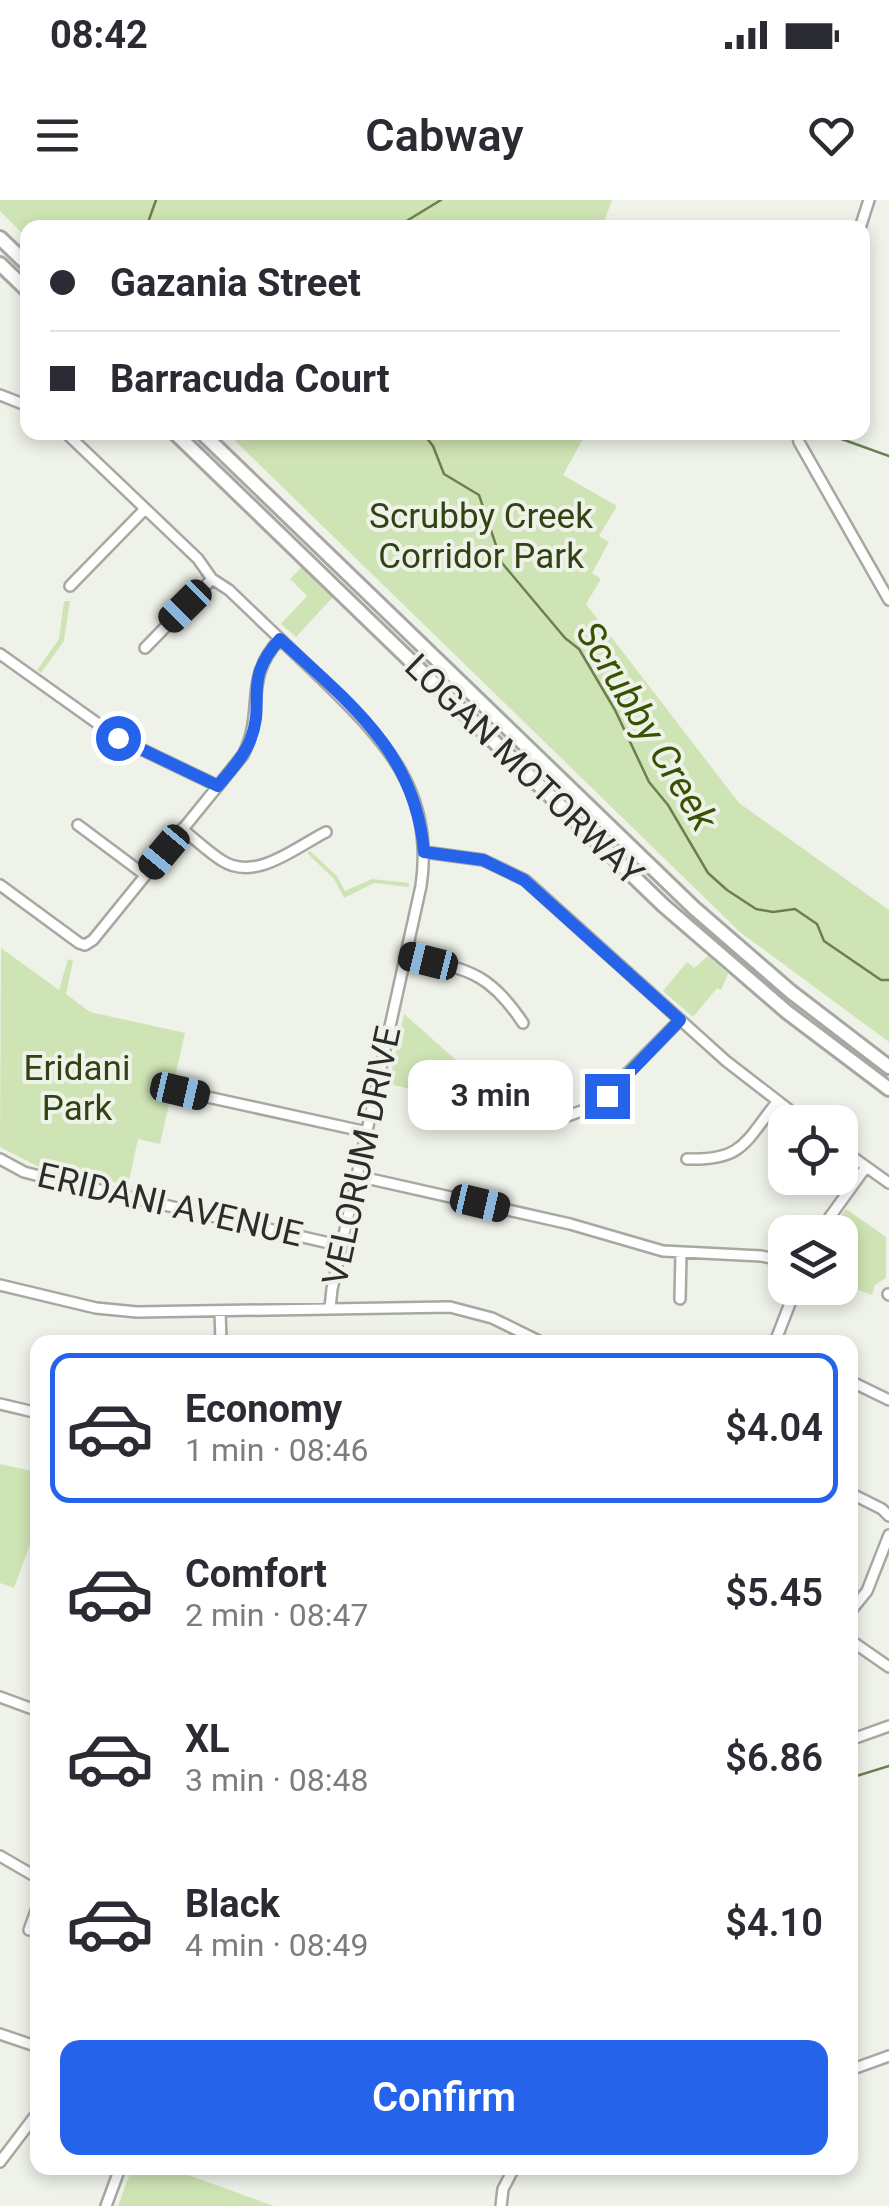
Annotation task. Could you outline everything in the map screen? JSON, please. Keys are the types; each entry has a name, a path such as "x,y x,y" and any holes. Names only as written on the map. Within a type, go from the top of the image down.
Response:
{"highway":[{"path":"0,264 20,283"},
{"name":"LOGAN MOTORWAY","path":"182,440 664,905 787,1012 889,1090"},
{"name":"LOGAN MOTORWAY","path":"209,440 681,896 791,992 889,1067"}],"street":[{"name":"VELORUM DRIVE","path":"73,440 198,560 212,579 229,590 365,721 394,756 417,806 424,852 421,886 330,1308"},
{"path":"798,440 889,600"},
{"path":"70,586 146,510"},
{"path":"144,648 212,579"},
{"path":"0,886 86,945 243,755 251,739 260,662 280,639"},
{"path":"0,654 118,738 218,786"},
{"path":"78,826 144,875"},
{"path":"182,829 223,862 247,868 275,860 326,832"},
{"path":"424,852 483,860 524,880 781,1105"},
{"path":"406,956 482,978 504,995 523,1023"},
{"path":"529,1119 566,1117 595,1106 680,1020"},
{"path":"180,1091 366,1132"},
{"path":"686,1159 725,1158 740,1148 777,1102"},
{"name":"ERIDANI AVENUE","path":"0,1158 24,1172 342,1246"},
{"path":"858,1162 889,1183"},
{"path":"831,1215 866,1168"},
{"path":"357,1176 570,1224 681,1254 768,1258"},
{"path":"680,1299 681,1254"},
{"path":"0,1285 96,1308 137,1312 450,1306 492,1318 527,1335"},
{"path":"778,1335 789,1305"},
{"path":"220,1311 221,1335"},
{"path":"858,1385 889,1400"},
{"path":"0,1404 30,1410"},
{"path":"858,1497 889,1516"},
{"path":"858,1602 889,1535"},
{"path":"858,1646 889,1667"},
{"path":"0,1697 30,1707"},
{"path":"858,1737 889,1726"},
{"path":"0,1856 30,1873"},
{"path":"28,1930 30,1925"},
{"path":"0,2034 30,2044"},
{"path":"858,2067 889,2056"},
{"path":"0,2162 30,2123"},
{"path":"106,2206 117,2175"},
{"path":"500,2206 510,2175"}],"green space":[{"path":"0,200 612,200 605,220 20,220 20,231 0,211"},
{"name":"Scrubby Creek Corridor Park","path":"234,440 582,440 563,475 617,506 599,536 609,542 592,573 601,579 586,604 739,803 889,910 889,1042 740,932"},
{"path":"302,567 333,597 296,637 281,624 307,596 290,579"},
{"path":"64,601 70,601 64,641 41,673 37,670 59,639"},
{"path":"310,851 337,876 345,891 372,879 409,883 409,887 374,883 344,898 334,879 307,853"},
{"name":"Eridani Park","path":"1,948 59,990 68,959 73,961 66,994 90,1012 185,1033 160,1144 138,1139 128,1185 43,1169 0,1147"},
{"path":"708,956 728,974 721,990 717,988 693,1017 663,991 687,962 694,968"},
{"path":"404,1014 463,1066 444,1090 515,1116 514,1121 439,1095 389,1084"},
{"path":"858,1217 886,1237 886,1278 875,1285 872,1295 858,1290"},
{"path":"0,1464 30,1470 30,1544 14,1588 0,1583"},
{"path":"129,2175 188,2175 274,2206 118,2206"}],"waterway":[{"name":"Scrubby Creek","path":"149,220 156,200"},
{"path":"408,220 441,200"},
{"name":"Scrubby Creek","path":"428,440 444,474 479,495 502,563 565,638 579,649 615,710 649,782 668,805 708,873 756,909 795,909 817,924 824,941 881,980 889,980"},
{"path":"844,440 889,456"},
{"path":"858,1776 889,1766"}],"route":[{"path":"118,738 218,786 251,739 260,662 280,639 365,721 394,756 417,806 424,852 483,860 524,880 680,1020 607,1096"}]}
